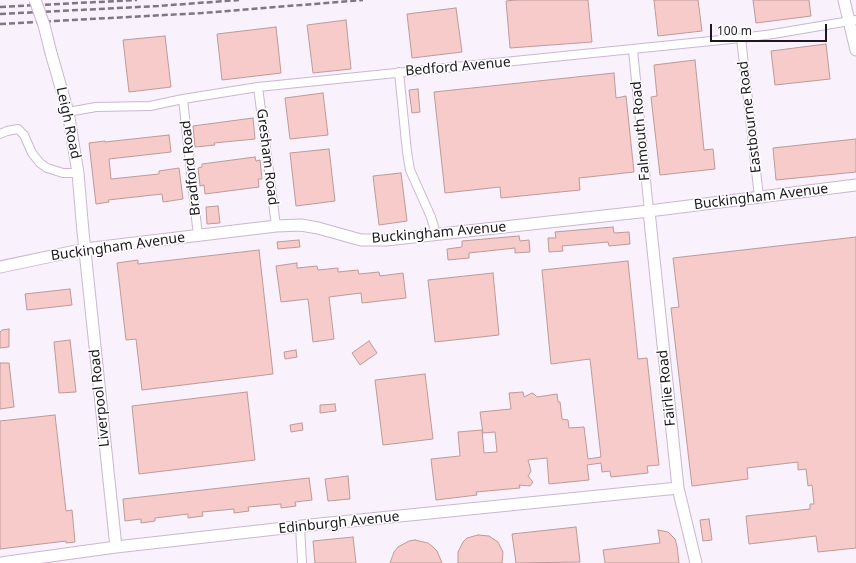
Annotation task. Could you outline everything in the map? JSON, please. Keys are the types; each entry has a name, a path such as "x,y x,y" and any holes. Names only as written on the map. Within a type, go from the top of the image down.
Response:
{"street":[{"name":"Leigh Road","path":"35,0 44,25 68,112 78,173 85,249"},
{"path":"844,0 852,21 856,50"},
{"name":"Bedford Avenue","path":"68,112 96,107 150,106 183,99 258,88 399,72 633,50 741,38 852,21"},
{"name":"Eastbourne Road","path":"741,38 759,197"},
{"name":"Falmouth Road","path":"633,50 649,212"},
{"path":"399,72 406,152 410,170 431,217 434,227 433,236"},
{"name":"Gresham Road","path":"258,88 276,226"},
{"name":"Bradford Road","path":"183,99 198,236"},
{"path":"0,134 18,129 24,135 32,153 47,168 63,173 78,173"},
{"name":"Buckingham Avenue","path":"0,267 85,249 276,226 301,225 318,228 360,240 372,241 433,236 545,222 649,212 856,185"},
{"name":"Fairlie Road","path":"649,212 678,488 696,563"},
{"name":"Liverpool Road","path":"85,249 116,547"},
{"name":"Edinburgh Avenue","path":"0,563 21,562 116,547 300,526 678,488"},
{"path":"300,526 302,563"}],"building":[{"path":"588,0 592,42 510,48 506,1"},
{"path":"654,0 698,0 702,31 658,36"},
{"path":"753,0 809,0 811,16 756,23"},
{"path":"456,8 462,52 412,58 407,14"},
{"path":"346,20 351,69 313,73 307,25"},
{"path":"276,27 281,73 222,80 217,34"},
{"path":"165,36 171,87 129,92 123,40"},
{"path":"826,44 830,79 775,85 771,51"},
{"path":"695,60 704,150 713,149 715,169 660,175 651,97 657,96 654,65"},
{"path":"614,73 616,98 626,96 634,172 579,178 580,190 501,198 500,187 445,193 434,92"},
{"path":"418,89 420,112 412,113 409,90"},
{"path":"323,93 328,135 290,139 285,98"},
{"path":"253,118 255,139 214,143 215,145 195,147 193,126"},
{"path":"169,135 171,152 109,159 111,179 159,174 159,171 179,168 183,199 163,202 162,194 108,200 109,202 96,204 89,143"},
{"path":"856,139 856,172 776,180 773,148"},
{"path":"329,149 335,201 296,206 290,153"},
{"path":"255,157 256,161 260,160 262,179 258,179 259,187 205,194 204,185 200,186 198,168 202,167 202,164"},
{"path":"401,173 407,221 379,225 373,176"},
{"path":"218,206 220,223 207,224 206,207"},
{"path":"613,227 614,233 629,232 630,244 609,246 608,242 562,246 563,251 549,252 548,238 556,238 555,232"},
{"path":"519,236 520,241 529,240 530,252 515,253 515,248 469,253 469,258 448,260 447,249 462,247 462,241"},
{"path":"856,237 856,548 818,552 816,536 749,544 746,516 810,509 810,504 814,504 812,485 808,486 806,469 798,470 798,462 747,468 748,479 692,486 671,308 679,307 673,258"},
{"path":"299,240 300,247 278,249 277,242"},
{"path":"259,250 273,374 142,390 136,339 126,340 117,263 138,260 138,264"},
{"path":"628,261 638,359 647,358 659,465 647,466 648,473 611,477 610,471 602,472 601,463 587,465 589,480 549,484 547,458 528,460 531,471 528,476 533,482 530,486 519,485 520,488 476,492 477,495 436,500 431,459 460,456 458,432 482,430 484,453 497,452 495,432 483,433 480,412 511,409 509,393 523,392 524,397 532,393 537,397 557,394 558,402 560,402 562,419 568,420 569,428 584,427 588,459 601,457 590,359 551,364 542,270"},
{"path":"297,263 297,268 317,266 318,270 338,268 338,272 358,270 359,274 379,272 380,276 403,273 406,298 362,303 361,293 329,297 334,339 313,342 308,299 281,302 276,266"},
{"path":"493,273 499,335 435,342 428,280"},
{"path":"70,289 72,305 27,310 25,294"},
{"path":"9,329 9,347 0,348 0,332 2,330"},
{"path":"70,340 76,392 59,393 54,342"},
{"path":"369,341 377,353 360,365 352,353"},
{"path":"296,350 297,357 285,359 284,352"},
{"path":"0,363 9,363 14,407 0,409"},
{"path":"425,374 433,439 383,445 375,380"},
{"path":"247,392 255,460 139,474 132,406"},
{"path":"335,404 336,411 320,413 320,405"},
{"path":"55,415 66,511 72,510 75,542 66,543 66,541 0,549 0,421"},
{"path":"302,423 303,430 291,432 290,425"},
{"path":"348,476 350,499 328,501 325,479"},
{"path":"309,478 312,500 295,502 296,506 281,508 281,504 248,507 249,511 234,513 234,509 202,512 203,516 188,518 188,514 155,518 155,521 141,523 141,519 125,521 123,499"},
{"path":"709,519 712,540 703,541 700,520"},
{"path":"576,527 580,562 516,563 512,534"},
{"path":"658,530 668,532 675,539 679,563 605,563 603,550 660,543"},
{"path":"478,535 489,536 498,542 503,552 502,563 458,563 458,552 463,542 467,538"},
{"path":"353,537 356,563 315,563 313,541"},
{"path":"415,540 428,543 433,547 437,551 442,563 390,563 394,552 398,547 409,541"}],"railway":[{"path":"0,7 137,0"},
{"path":"0,14 158,6 239,0"},
{"path":"0,24 202,13 363,0"}]}
